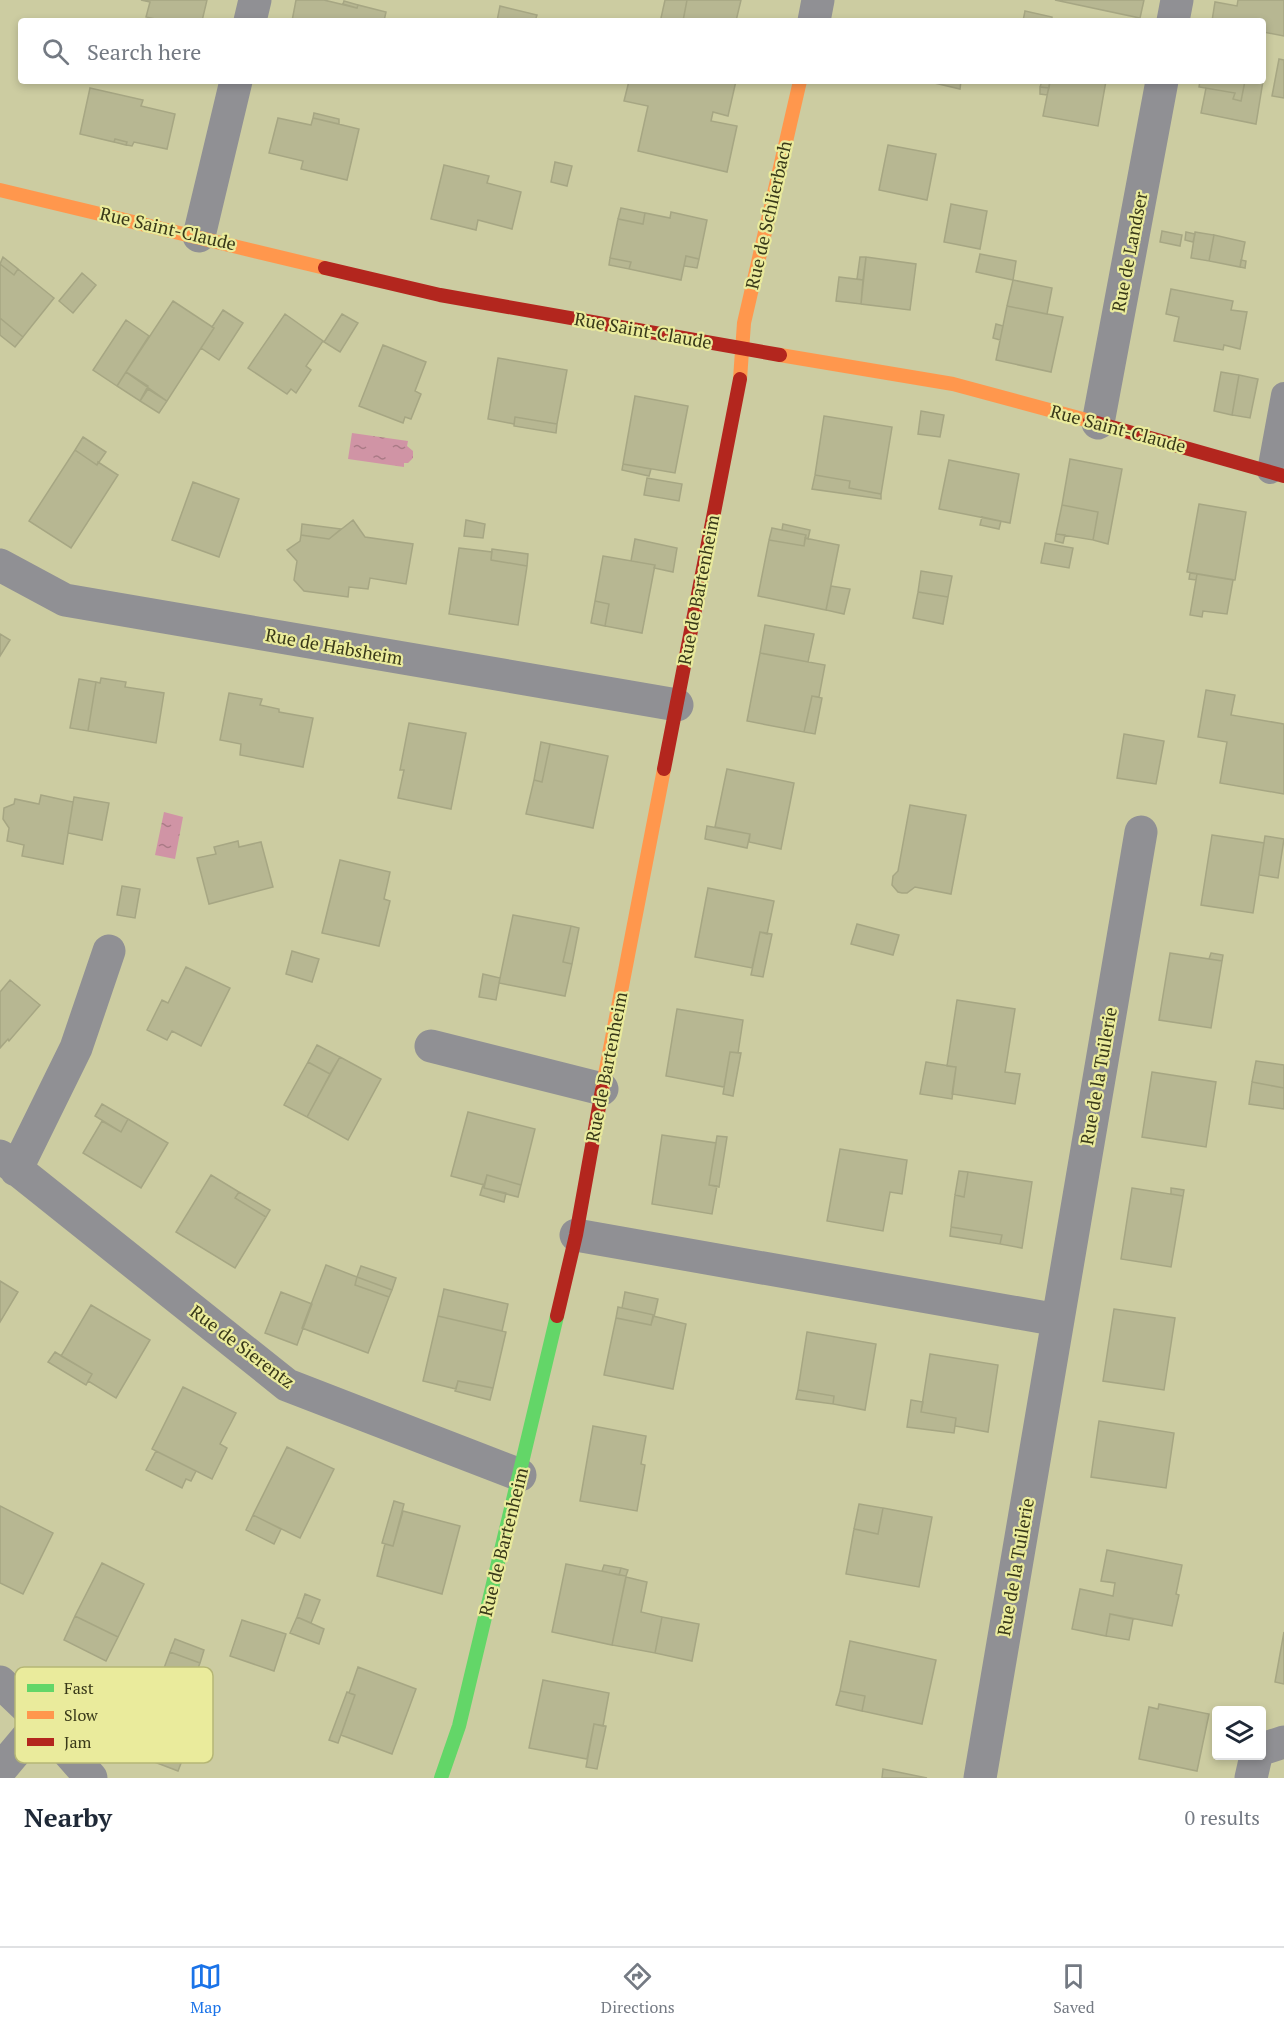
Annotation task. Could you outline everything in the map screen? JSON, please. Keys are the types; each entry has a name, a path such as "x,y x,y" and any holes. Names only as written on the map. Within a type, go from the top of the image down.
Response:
{"street":[{"path":"251,18 255,0"},
{"path":"815,18 818,0"},
{"path":"1174,18 1177,0"},
{"path":"199,236 235,84"},
{"name":"Rue de Schlierbach","path":"743,349 744,323 799,84"},
{"name":"Rue de Landser","path":"1098,423 1161,84"},
{"name":"Rue Saint-Claude","path":"0,190 440,295 952,384 1277,473"},
{"name":"Rue de Bartenheim","path":"441,1778 459,1726 576,1234 742,368 743,349"},
{"name":"Rue de Habsheim","path":"0,565 65,600 677,705"},
{"name":"Rue de la Tuilerie","path":"980,1778 1141,832"},
{"path":"8,1163 76,1048 109,951"},
{"path":"431,1046 602,1089"},
{"name":"Rue de Sierentz","path":"8,1163 286,1385 520,1475"},
{"path":"576,1234 1058,1320"},
{"path":"0,1682 15,1696"},
{"path":"1266,1748 1284,1742"},
{"path":"0,1770 15,1752"},
{"path":"1251,1778 1255,1760"},
{"path":"78,1763 91,1778"}],"lane":[{"path":"1277,473 1284,396"}],"water":[{"path":"352,433 408,441 407,446 413,451 413,458 408,463 404,463 404,467 348,459"},
{"path":"164,812 183,817 175,859 155,855"}],"building":[{"path":"141,0 207,0 203,18 146,17 150,2"},
{"path":"296,0 324,0 386,12 385,18 293,18"},
{"path":"665,0 687,0 684,18 661,18"},
{"path":"687,0 741,0 737,18 684,18"},
{"path":"1055,0 1144,0 1140,18"},
{"path":"1238,0 1284,0 1284,36 1266,33 1266,18 1212,18 1215,2 1237,6"},
{"path":"344,1 358,5 357,8 343,4"},
{"path":"500,6 537,15 536,18 498,18"},
{"path":"1025,11 1052,17 1052,18 1024,18"},
{"path":"1279,59 1284,60 1284,98 1272,96"},
{"path":"628,84 735,84 728,116 713,112 711,121 737,126 727,172 638,151 648,106 624,101"},
{"path":"939,84 961,84 960,89"},
{"path":"1041,84 1050,84 1049,88 1040,87"},
{"path":"1049,84 1105,84 1098,126 1043,116"},
{"path":"1200,84 1244,84 1241,101 1233,99 1235,93 1199,87"},
{"path":"1244,84 1263,84 1256,124 1201,113 1206,88 1235,93 1233,99 1241,101"},
{"path":"1040,87 1049,88 1047,95 1040,94"},
{"path":"90,88 143,100 141,106 175,114 167,149 134,142 132,146 126,145 127,142 115,139 114,142 80,134"},
{"path":"314,113 339,119 339,124 313,118"},
{"path":"278,118 311,125 313,118 359,129 347,180 301,169 303,161 269,153"},
{"path":"115,139 127,142 126,145 114,142"},
{"path":"888,145 936,154 927,200 879,190"},
{"path":"555,162 572,166 567,186 551,182"},
{"path":"444,165 489,176 487,183 521,192 512,229 478,220 476,230 431,219"},
{"path":"951,204 987,211 980,249 944,242"},
{"path":"621,208 645,213 643,224 618,219"},
{"path":"671,212 707,220 699,259 686,256 681,280 629,269 631,262 610,258 618,219 643,224 645,213 670,218"},
{"path":"1162,231 1182,235 1180,246 1160,242"},
{"path":"1186,232 1195,234 1193,242 1185,240"},
{"path":"1195,232 1214,235 1209,261 1191,258"},
{"path":"1214,235 1245,242 1240,267 1209,261"},
{"path":"980,254 1016,261 1013,280 976,272"},
{"path":"686,256 699,259 697,268 684,266"},
{"path":"3,257 18,269 14,275 0,264"},
{"path":"860,257 866,257 863,280 857,279"},
{"path":"866,257 916,264 910,310 861,304"},
{"path":"610,258 631,262 629,269 609,265"},
{"path":"1241,260 1246,261 1245,268 1240,267"},
{"path":"0,264 14,275 18,269 54,298 23,337 0,318"},
{"path":"82,273 96,285 73,313 59,301"},
{"path":"839,277 863,280 861,304 836,301"},
{"path":"1013,280 1052,288 1047,314 1007,306"},
{"path":"1171,289 1233,301 1231,310 1247,312 1240,349 1224,345 1223,350 1174,341 1179,317 1166,314"},
{"path":"173,301 214,328 167,401 126,372"},
{"path":"1007,306 1063,317 1051,372 996,360"},
{"path":"223,310 243,323 219,360 201,348"},
{"path":"285,314 323,341 306,366 311,370 296,393 291,389 287,394 248,368"},
{"path":"342,314 358,323 340,352 324,342"},
{"path":"0,318 23,337 15,347 0,335"},
{"path":"126,320 149,336 117,386 93,370"},
{"path":"996,324 1003,326 1000,340 993,338"},
{"path":"383,345 426,362 415,391 421,394 411,419 405,417 403,423 359,406"},
{"path":"498,358 567,370 557,424 515,417 514,424 488,419"},
{"path":"126,372 148,386 140,401 117,386"},
{"path":"1221,372 1239,375 1232,415 1214,411"},
{"path":"1239,375 1258,379 1250,418 1232,415"},
{"path":"148,389 167,401 159,413 140,401"},
{"path":"635,396 688,406 675,473 623,464"},
{"path":"921,411 944,415 940,437 918,434"},
{"path":"824,416 892,427 881,494 849,488 850,481 815,475"},
{"path":"515,417 557,424 556,433 514,426"},
{"path":"83,437 106,452 97,465 75,450"},
{"path":"75,450 97,465 98,462 118,475 71,548 29,521"},
{"path":"1070,459 1122,469 1108,544 1093,540 1098,512 1062,505"},
{"path":"949,460 1019,474 1010,523 939,509"},
{"path":"623,464 651,469 649,476 622,470"},
{"path":"815,475 850,481 849,488 881,494 881,499 812,489"},
{"path":"647,478 682,484 679,501 644,495"},
{"path":"193,482 239,499 219,557 172,540"},
{"path":"1199,504 1246,512 1235,580 1187,572"},
{"path":"1062,505 1098,512 1093,540 1056,534"},
{"path":"982,517 1001,521 999,529 980,525"},
{"path":"353,520 365,537 413,544 406,584 370,578 368,589 349,587 348,597 304,591 294,580 297,561 287,550 300,541 301,535 329,539"},
{"path":"466,520 485,524 483,538 464,536"},
{"path":"302,524 341,529 329,539 301,535"},
{"path":"783,524 810,530 808,539 805,538 806,535 782,530"},
{"path":"772,528 806,535 804,546 769,540"},
{"path":"1056,534 1065,535 1063,543 1055,541"},
{"path":"805,538 839,545 826,610 758,596 769,540 804,546"},
{"path":"635,539 677,548 673,572 654,568 655,565 631,561"},
{"path":"1045,543 1073,548 1069,568 1041,563"},
{"path":"459,548 492,552 491,560 527,566 518,625 449,614"},
{"path":"492,549 528,554 527,566 491,560"},
{"path":"603,556 655,565 642,633 605,626 609,604 595,601"},
{"path":"921,571 952,576 948,597 918,592"},
{"path":"1190,573 1197,574 1196,580 1189,579"},
{"path":"1197,574 1233,580 1227,614 1203,611 1202,617 1190,615"},
{"path":"831,586 850,589 844,614 826,610"},
{"path":"918,592 948,597 943,624 913,618"},
{"path":"595,601 609,604 605,626 591,623"},
{"path":"765,625 814,634 808,662 760,653"},
{"path":"0,634 10,640 0,656"},
{"path":"760,653 825,665 819,697 812,696 804,732 747,721"},
{"path":"101,678 126,682 125,687 164,693 156,743 88,731 96,682 100,683"},
{"path":"79,679 96,682 88,731 70,728"},
{"path":"1206,690 1235,695 1231,715 1284,724 1284,794 1220,783 1227,742 1198,737"},
{"path":"229,693 262,699 260,705 279,709 279,712 313,718 303,767 240,755 241,744 220,740"},
{"path":"812,696 822,698 815,734 804,732"},
{"path":"409,723 466,733 451,809 398,798 404,770 400,770"},
{"path":"1124,734 1164,741 1156,784 1117,778"},
{"path":"541,742 550,744 542,782 534,780"},
{"path":"550,744 608,756 593,828 526,814 534,780 542,782"},
{"path":"727,769 794,783 781,849 749,842 750,834 715,827"},
{"path":"41,795 73,802 63,864 22,856 24,845 7,841 9,828 3,819 4,808 14,804 15,799 39,804"},
{"path":"74,797 109,803 102,840 68,833"},
{"path":"910,805 966,815 951,894 915,887 907,893 902,893 892,885 893,876 898,871"},
{"path":"707,826 750,834 747,848 705,839"},
{"path":"1212,835 1264,843 1253,913 1201,905"},
{"path":"1265,836 1284,839 1278,878 1259,875"},
{"path":"238,841 239,847 261,842 273,887 209,904 197,858 216,854 214,847"},
{"path":"340,860 390,872 384,899 390,901 379,946 322,933"},
{"path":"122,886 140,889 135,918 117,915"},
{"path":"708,888 774,901 767,934 760,932 752,968 695,957"},
{"path":"513,915 571,926 563,962 572,964 565,996 499,983"},
{"path":"857,924 899,935 893,955 851,944"},
{"path":"571,926 579,928 572,964 563,962"},
{"path":"760,932 772,934 763,977 751,975"},
{"path":"292,951 319,959 312,982 286,974"},
{"path":"1170,953 1222,961 1211,1028 1159,1020"},
{"path":"1211,953 1223,955 1222,961 1209,959"},
{"path":"186,967 230,988 201,1046 172,1031 167,1040 147,1030 162,1000 168,1003"},
{"path":"483,974 500,978 496,1000 479,997"},
{"path":"10,980 40,1005 9,1041 8,1039 0,1048 0,992"},
{"path":"957,1000 1015,1009 1005,1072 1020,1074 1015,1104 952,1094 956,1067 947,1066"},
{"path":"677,1009 743,1020 738,1053 730,1052 724,1087 666,1076"},
{"path":"317,1045 340,1057 330,1074 308,1062"},
{"path":"730,1052 741,1053 733,1096 723,1094"},
{"path":"340,1057 381,1079 348,1140 307,1117"},
{"path":"1256,1061 1284,1065 1284,1088 1252,1082"},
{"path":"308,1062 330,1074 307,1117 284,1105"},
{"path":"926,1062 956,1067 952,1099 920,1094"},
{"path":"1152,1072 1216,1082 1206,1147 1142,1137"},
{"path":"1252,1082 1284,1088 1284,1109 1249,1104"},
{"path":"102,1104 128,1119 121,1132 95,1116"},
{"path":"468,1112 535,1129 521,1185 487,1175 484,1185 451,1176"},
{"path":"128,1119 168,1143 141,1188 83,1153 102,1121 121,1132"},
{"path":"662,1135 716,1143 709,1185 717,1186 712,1214 652,1204"},
{"path":"717,1136 727,1137 719,1187 709,1185"},
{"path":"840,1149 907,1160 902,1194 890,1192 883,1231 827,1221"},
{"path":"959,1171 968,1172 964,1197 955,1195"},
{"path":"968,1172 1032,1182 1022,1248 1000,1244 1002,1235 951,1227 955,1195 964,1197"},
{"path":"211,1175 239,1192 235,1198 266,1217 235,1268 176,1232"},
{"path":"487,1175 521,1185 518,1197 484,1188"},
{"path":"483,1185 484,1188 506,1193 504,1202 480,1195"},
{"path":"1132,1188 1183,1196 1171,1267 1121,1259"},
{"path":"1171,1188 1184,1190 1183,1196 1171,1194"},
{"path":"239,1192 270,1210 266,1217 235,1198"},
{"path":"951,1227 1002,1235 1000,1244 950,1236"},
{"path":"326,1265 357,1277 355,1285 389,1297 368,1353 302,1328"},
{"path":"361,1266 396,1278 392,1290 357,1277"},
{"path":"357,1277 392,1290 389,1297 355,1285"},
{"path":"0,1281 18,1292 0,1322"},
{"path":"444,1289 508,1304 502,1331 438,1316"},
{"path":"281,1292 312,1304 297,1345 265,1333"},
{"path":"625,1292 658,1299 654,1317 654,1315 622,1308"},
{"path":"91,1305 150,1340 116,1398 88,1381 92,1374 61,1356"},
{"path":"618,1307 654,1315 651,1325 616,1318"},
{"path":"1114,1309 1175,1318 1164,1390 1103,1381"},
{"path":"438,1316 506,1332 493,1388 458,1381 456,1389 423,1381"},
{"path":"653,1316 686,1324 673,1389 604,1375 616,1318 651,1325"},
{"path":"807,1332 876,1344 865,1410 833,1404 834,1396 798,1390"},
{"path":"55,1352 92,1374 86,1385 48,1362"},
{"path":"930,1354 998,1365 988,1432 955,1426 956,1418 921,1412"},
{"path":"458,1381 493,1388 490,1400 455,1391"},
{"path":"183,1387 236,1413 220,1444 227,1448 212,1479 152,1449"},
{"path":"798,1390 834,1396 833,1404 796,1399"},
{"path":"911,1400 923,1402 921,1412 956,1418 954,1433 907,1427"},
{"path":"1099,1421 1174,1433 1166,1488 1091,1477"},
{"path":"593,1426 646,1436 641,1464 645,1465 637,1511 580,1501"},
{"path":"287,1447 334,1469 300,1538 253,1515"},
{"path":"156,1451 196,1471 191,1481 186,1479 182,1488 146,1470"},
{"path":"394,1501 404,1504 393,1546 382,1543"},
{"path":"859,1504 883,1508 878,1534 854,1529"},
{"path":"0,1506 53,1533 23,1594 0,1583"},
{"path":"883,1508 932,1517 919,1587 846,1574 854,1529 878,1534"},
{"path":"403,1511 460,1526 442,1594 377,1576 385,1544 393,1546"},
{"path":"253,1515 281,1529 274,1544 246,1530"},
{"path":"1107,1550 1182,1565 1176,1594 1179,1595 1172,1626 1110,1614 1106,1636 1072,1629 1080,1589 1113,1596 1115,1583 1101,1581"},
{"path":"102,1563 144,1584 118,1637 75,1616"},
{"path":"566,1564 626,1576 612,1645 552,1632"},
{"path":"604,1565 621,1568 619,1575 602,1571"},
{"path":"621,1568 628,1570 626,1576 619,1575"},
{"path":"626,1577 647,1582 641,1612 662,1617 655,1653 612,1645"},
{"path":"305,1594 320,1600 311,1623 297,1617"},
{"path":"1110,1614 1133,1619 1129,1640 1106,1636"},
{"path":"75,1616 118,1637 106,1661 64,1640"},
{"path":"297,1617 324,1629 319,1644 290,1633"},
{"path":"662,1617 699,1624 692,1661 655,1653"},
{"path":"242,1620 286,1634 274,1671 230,1656"},
{"path":"1284,1632 1284,1684 1275,1682"},
{"path":"175,1639 204,1650 200,1663 170,1652"},
{"path":"850,1641 936,1660 922,1724 862,1711 865,1696 840,1691"},
{"path":"170,1652 200,1663 198,1667 164,1667"},
{"path":"358,1667 416,1689 392,1754 341,1735 355,1695 349,1693"},
{"path":"543,1680 609,1693 603,1726 594,1724 587,1759 529,1748"},
{"path":"840,1691 865,1696 862,1711 836,1705"},
{"path":"347,1692 355,1695 338,1743 329,1740"},
{"path":"1159,1704 1209,1714 1197,1771 1139,1759 1149,1707 1158,1709"},
{"path":"594,1724 606,1726 597,1769 586,1767"},
{"path":"157,1763 181,1763 178,1771"},
{"path":"883,1769 927,1778 882,1778"}],"traffic: fast":[{"path":"441,1778 459,1726 557,1316"}],"traffic: slow":[{"path":"740,379 744,323 799,84"},
{"path":"0,190 325,268"},
{"path":"780,355 953,384 1090,421"},
{"path":"602,1090 664,769"}],"traffic: jam":[{"path":"325,268 440,295 780,355"},
{"path":"664,769 740,379"},
{"path":"1090,421 1284,476"},
{"path":"557,1316 576,1235 602,1090"}]}
